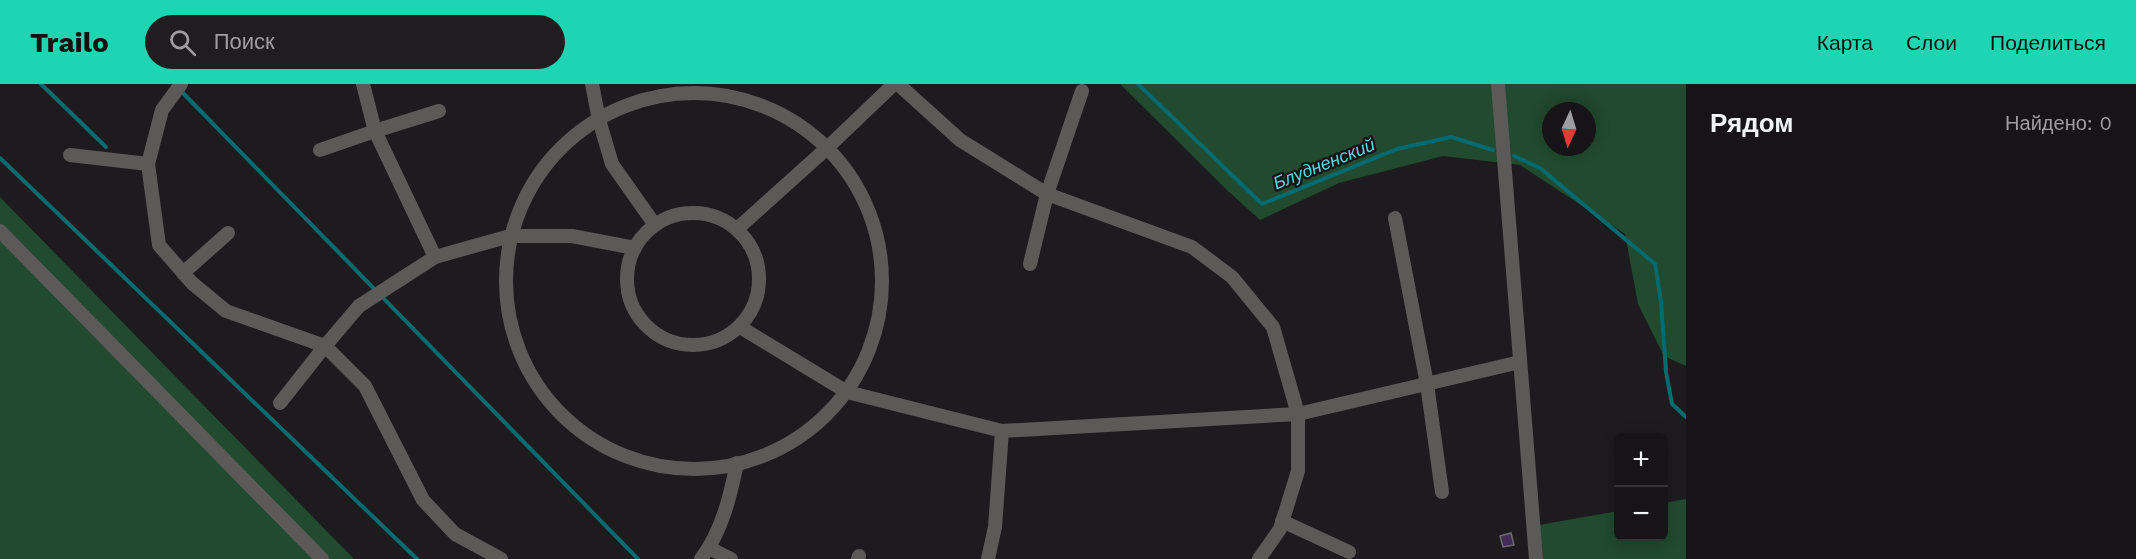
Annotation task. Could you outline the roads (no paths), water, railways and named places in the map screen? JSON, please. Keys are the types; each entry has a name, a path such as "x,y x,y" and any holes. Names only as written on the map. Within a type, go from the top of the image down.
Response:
{"street":[{"path":"182,84 162,110 148,164 159,245 192,283 226,311 324,346 365,386 423,500 455,534 501,559"},
{"path":"363,84 375,131 435,257"},
{"path":"592,84 599,120 612,164 655,225"},
{"path":"737,229 896,84 960,140 1047,194 1192,247 1232,277 1273,327 1298,414 1298,471 1280,529 1259,559"},
{"path":"1498,84 1536,559"},
{"path":"1030,264 1047,194 1082,91"},
{"path":"685,92 745,99 800,124 844,166 873,219 883,278 875,338 847,392 807,433 756,460 699,470 641,463 589,438 546,400 517,350 505,293 510,236 534,180 573,135 599,120 626,104 685,92"},
{"path":"320,150 440,111"},
{"path":"70,155 148,164"},
{"path":"697,213 718,218 737,229 751,246 755,256 759,288 753,309 740,327 722,339 701,345 679,344 658,336 642,322 631,303 627,281 630,260 640,240 655,225 675,215 697,213"},
{"path":"1395,218 1427,384 1442,492"},
{"path":"0,231 321,559"},
{"path":"183,273 228,233"},
{"path":"280,403 324,346 359,306 435,257 510,236 572,236 635,248"},
{"path":"740,327 847,392 1002,431 1298,414 1520,362"},
{"path":"988,559 995,527 1002,431"},
{"path":"731,559 705,554 728,505 737,463"},
{"path":"1282,521 1349,552"}],"waterway":[{"path":"41,84 106,147"},
{"name":"Блудненский","path":"1138,84 1262,204 1397,149 1451,137 1493,150"},
{"path":"181,91 638,559"},
{"name":"Блудненский","path":"1514,156 1540,168 1655,264 1661,301 1666,372 1672,404 1686,417"},
{"path":"0,158 417,559"}]}
